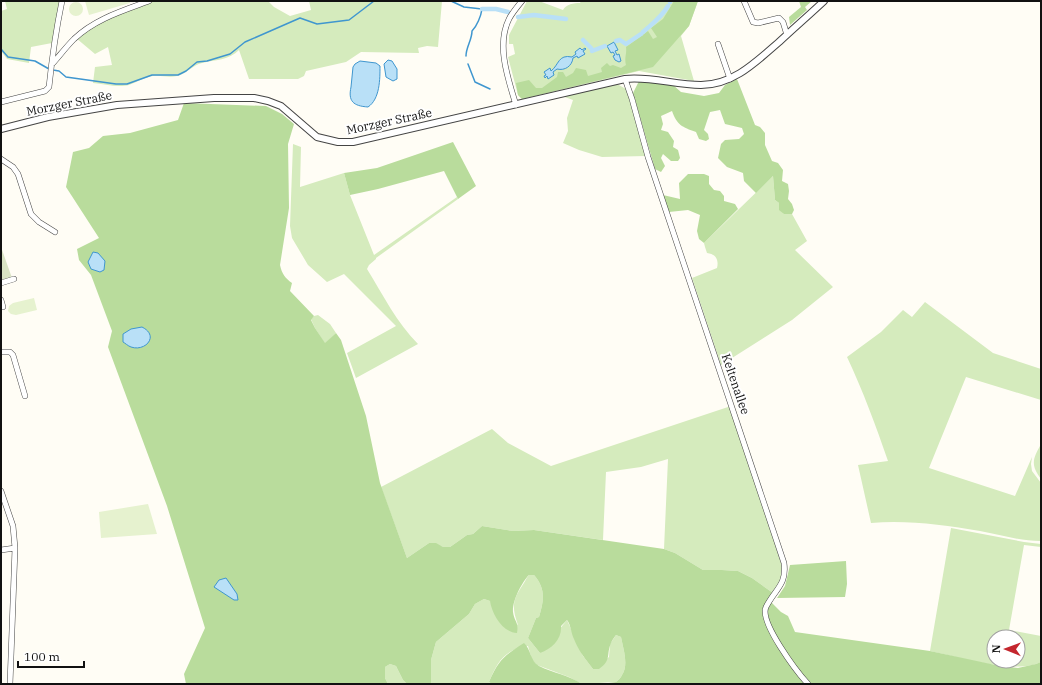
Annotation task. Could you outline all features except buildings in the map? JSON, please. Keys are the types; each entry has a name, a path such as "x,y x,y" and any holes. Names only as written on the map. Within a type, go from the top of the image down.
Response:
{"street":[{"path":"1,102 45,91 49,87 54,43 62,1"},
{"path":"52,67 75,38 99,21 122,10 149,1"},
{"path":"516,105 504,57 504,39 509,20 522,1"},
{"path":"744,1 754,22 758,23 780,18 787,34"},
{"name":"Morzger Straße","path":"1,129 48,117 117,105 214,98 254,98 281,106 317,137 338,142 353,142 625,79 647,78 701,85 714,84 730,79 747,69 824,1"},
{"path":"718,44 730,79"},
{"name":"Keltenallee","path":"625,79 648,157 784,563 785,574 783,581 766,608 766,615 772,631 786,658 808,684"},
{"path":"1,159 13,167 18,174 31,214 55,232"},
{"path":"1,283 14,279"},
{"path":"1,300 3,307"},
{"path":"1,352 10,352 13,355 26,396"},
{"path":"1,491 12,526 14,548 10,684"},
{"path":"1,550 14,548"}],"green space":[{"path":"5,1 61,1 52,43 31,47 29,63 7,59 1,51 1,11 7,9"},
{"path":"85,1 130,1 130,3 89,15"},
{"path":"139,1 268,1 274,7 290,16 311,10 309,1 442,1 438,47 427,46 418,48 419,53 361,52 346,62 306,71 304,76 298,79 249,79 239,50 227,58 199,64 177,76 156,76 144,78 125,86 93,83 95,67 112,65 108,47 95,54 76,38 90,27 141,5"},
{"path":"527,1 539,1 563,10 568,5 580,3 581,1 698,1 689,26 681,36 694,81 639,71 522,99 518,95 508,57 515,54 513,44 509,44 509,35"},
{"path":"674,1 698,1 689,26 653,67 522,99 518,95 516,83 529,80 536,88 542,88 557,77 558,72 563,72 566,77 573,73 576,68 586,70 588,76 602,72 601,68 607,63 610,66 613,65 621,68 626,65 626,47 648,31 653,39 657,37 651,28 663,19"},
{"path":"799,1 812,1 805,7 807,10 790,25 789,17 801,7"},
{"path":"76,2 81,4 83,9 81,14 76,16 71,14 69,9 71,4"},
{"path":"737,79 755,125 760,127 765,133 765,145 772,161 778,163 783,170 782,181 788,184 788,199 794,210 792,214 784,214 779,210 779,203 775,200 773,176 756,193 744,181 743,173 727,167 718,158 721,144 725,140 739,139 744,134 742,128 725,124 720,110 710,112 704,130 708,134 709,139 706,141 699,139 696,132 681,125 672,111 661,116 663,124 661,130 668,132 674,141 673,147 678,150 680,158 678,161 671,161 663,154 661,158 665,166 661,172 655,169 633,93 639,81 673,85 681,92 704,96 719,93 725,85"},
{"path":"617,84 626,89 630,98 646,156 602,157 563,143 568,131 567,118 573,100 562,96"},
{"path":"184,103 266,106 282,114 294,124 288,144 289,208 280,265 284,276 292,283 290,291 314,316 311,320 325,343 336,333 341,340 366,416 380,483 407,558 429,543 436,543 443,547 450,547 467,535 473,534 482,526 513,531 534,530 664,549 675,553 703,570 738,571 752,578 773,593 771,602 781,612 788,616 795,632 930,651 986,663 986,669 1026,669 1026,666 1041,662 1041,684 600,684 616,682 624,671 625,656 621,637 616,635 612,640 606,663 599,669 593,669 582,655 567,620 561,626 560,635 555,643 540,653 528,638 536,618 539,617 543,595 541,585 538,580 534,575 529,575 521,587 514,603 513,612 517,624 517,633 512,632 502,626 495,617 490,601 484,599 475,604 469,614 436,642 431,660 431,684 407,684 403,680 396,666 390,664 385,667 385,678 388,684 186,684 184,674 205,628 167,506 108,347 112,331 91,275 79,260 77,249 99,238 66,187 73,152 89,148 103,136 130,133 178,120"},
{"path":"453,142 476,186 458,199 444,171 350,195 344,173 377,168"},
{"path":"293,144 301,147 300,187 344,173 350,195 374,255 457,197 458,199 376,258 369,265 367,269 391,308 403,327 418,344 356,378 347,353 396,326 344,274 327,282 308,265 292,238 290,226"},
{"path":"688,174 704,174 709,176 709,184 714,190 720,191 724,196 724,201 735,204 738,209 704,243 699,239 697,231 700,215 688,210 669,212 663,195 680,199 679,183"},
{"path":"773,176 775,200 779,203 784,214 792,214 807,241 795,250 833,287 792,320 721,365 692,278 717,268 718,262 715,256 707,253 704,243"},
{"path":"1,247 12,278 1,281"},
{"path":"34,298 37,310 16,315 11,314 8,311 9,306 13,303"},
{"path":"925,302 993,353 1041,369 1041,400 966,377 929,468 1015,496 1032,457 1032,471 1041,483 1041,541 1018,539 980,531 939,525 899,522 871,523 858,465 888,461 869,409 847,357 881,332 903,310 912,317"},
{"path":"318,315 330,324 336,333 325,344 311,319"},
{"path":"731,406 782,566 781,579 773,593 752,578 738,571 703,570 675,553 664,549 668,459 641,467 606,472 603,540 534,530 513,531 482,526 473,534 467,535 450,547 443,547 429,543 407,558 381,487 492,429 508,443 551,466"},
{"path":"1041,444 1041,479 1035,469 1034,462"},
{"path":"148,504 157,534 101,538 99,512"},
{"path":"951,528 1041,544 1041,547 1024,545 1009,629 986,629 986,664 930,651"},
{"path":"846,561 847,584 845,597 777,598 785,586 790,565"},
{"path":"529,575 534,575 538,580 541,585 543,595 539,617 536,618 528,638 540,653 567,620 583,656 593,669 609,657 610,644 616,635 621,637 625,656 624,671 620,678 616,682 582,684 569,677 537,665 532,660 528,646 513,650 499,662 489,682 492,684 431,684 431,660 436,642 469,614 475,604 484,599 490,601 518,625 514,609 515,600"},
{"path":"1026,633 1041,636 1041,662 1026,666"},
{"path":"524,643 536,664 572,678 582,684 492,684 489,682 499,663 512,651"},
{"path":"390,664 396,666 403,680 407,684 388,684 385,678 385,667"}],"water":[{"path":"614,42 618,50 615,51 617,55 619,54 621,61 619,62 615,60 613,56 615,55 613,52 611,53 607,46"},
{"path":"580,48 582,50 585,48 586,49 583,51 585,54 578,58 577,56 573,58 568,67 557,69 553,72 554,75 548,79 547,76 545,78 544,76 546,75 544,72 550,68 551,71 554,69 559,61 564,57 572,57"},
{"path":"388,60 392,61 397,69 397,79 393,81 386,77 384,64"},
{"path":"360,61 376,63 380,66 377,94 375,99 368,107 355,104 350,96 353,67"},
{"path":"93,252 98,253 105,261 104,270 100,272 91,269 88,262"},
{"path":"142,327 150,335 150,339 145,345 136,348 130,347 123,342 123,334 131,329"},
{"path":"226,578 237,594 238,600 234,600 214,587 219,580"}],"waterway":[{"path":"53,70 59,71 66,77 116,84 127,84 152,75 178,75 186,71 197,62 207,61 230,54 245,42 300,18 317,24 349,20 374,1"},
{"path":"451,1 464,7 482,9 481,15 472,31 466,56"},
{"path":"643,32 660,17 668,6"},
{"path":"482,9 496,9 508,12"},
{"path":"518,17 534,15 566,19"},
{"path":"616,41 620,40 626,44 641,34"},
{"path":"583,40 591,48"},
{"path":"592,51 605,46"},
{"path":"1,49 8,57 35,61 49,69"},
{"path":"468,64 475,82 490,89"}]}
